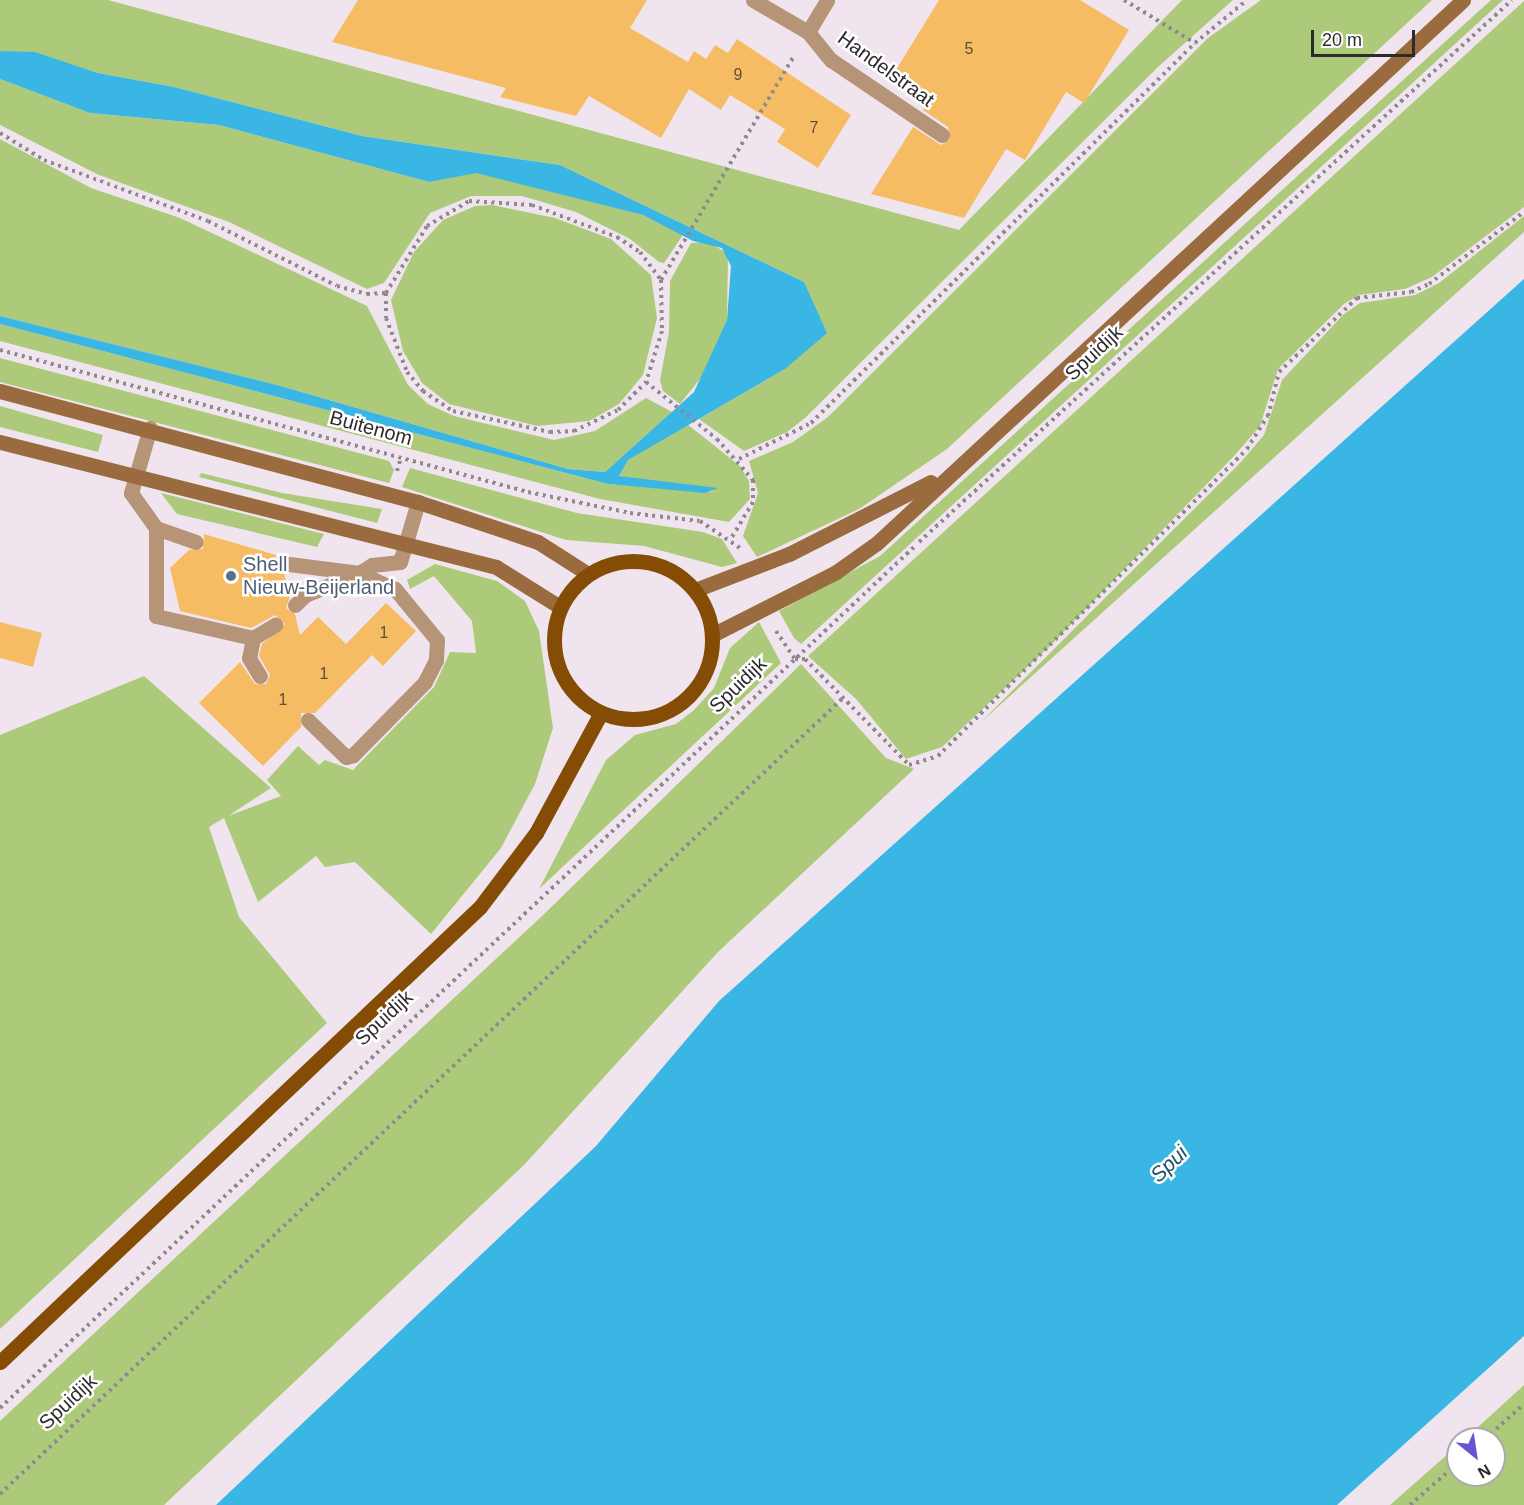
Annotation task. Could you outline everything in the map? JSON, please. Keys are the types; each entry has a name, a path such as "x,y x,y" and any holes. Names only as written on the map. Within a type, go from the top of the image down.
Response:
{"main road":[{"name":"Spuidijk","path":"712,635 806,587 877,543 944,475 1463,0"},
{"path":"0,391 150,428 418,502 538,542 588,574"},
{"path":"0,442 135,478 406,542 496,567 560,607"},
{"name":"Spuidijk","path":"695,590 789,554 944,475"},
{"path":"645,561 673,571 695,590 712,635 704,675 678,705 640,719 601,713 562,676 553,642 560,607 588,574 615,562 645,561"},
{"name":"Spuidijk","path":"0,1362 480,907 536,833 601,713"}],"street":[{"name":"Handelstraat","path":"753,0 808,32 831,60 942,135"},
{"name":"Handelstraat","path":"808,32 827,0"},
{"path":"150,428 131,493 156,528 196,542"},
{"path":"295,605 372,565 400,562 418,502"},
{"path":"156,528 156,616 253,638 275,625"},
{"path":"281,563 359,573 395,589 423,618 437,640 436,660 424,682 352,755 346,757 308,720"},
{"path":"253,638 249,658 260,676"}],"path":[{"path":"1124,0 1195,43"},
{"path":"646,382 739,459 792,436 818,417 1195,43 1247,0"},
{"name":"Spuidijk","path":"0,1408 795,659 1512,0"},
{"path":"661,280 640,252 603,230 532,205 489,199 457,205 427,226 386,293 386,318 407,372 423,391 453,411 550,432 574,431 618,410 646,382 662,331 661,280 710,206 808,32"},
{"path":"0,133 44,160 208,221 337,286 386,293"},
{"path":"795,659 805,659 845,696 909,765 938,756 1247,449 1268,416 1279,372 1358,298 1411,292 1429,284 1524,212"},
{"name":"Buitenom","path":"0,350 528,492 630,513 700,520 732,537 755,491 739,459"},
{"name":"Spuidijk","path":"0,1494 845,696"},
{"path":"1498,1427 1524,1404"},
{"path":"1410,1505 1446,1474"}],"green space":[{"path":"0,0 108,0 959,230 1182,0 1233,0 1158,67 805,418 787,432 744,451 699,419 785,369 804,282 560,165 362,136 174,87 98,73 35,53 0,51"},
{"path":"1261,0 1432,0 947,449 859,509 757,557 743,536 758,493 749,461 793,442 828,417 1208,38"},
{"path":"1491,0 1503,0 801,644 794,638 779,611 880,556"},
{"path":"1524,1 1524,207 1432,277 1405,289 1359,295 1344,304 1278,369 1260,426 1235,455 1049,647 942,747 906,759 856,699 808,656"},
{"path":"0,79 90,113 219,125 429,182 476,172 643,215 683,235 664,263 659,262 630,239 576,212 522,196 471,196 430,213 384,283 367,289 229,222 99,175 0,125"},
{"path":"0,139 91,188 180,218 367,306 408,385 428,404 454,416 554,440 595,431 646,398 672,412 605,472 568,469 277,385 0,316"},
{"path":"492,205 555,218 611,239 651,275 657,318 643,375 619,404 589,421 537,426 449,404 422,383 403,351 391,300 414,252 443,220 475,206"},
{"path":"1524,216 1524,232 980,723 1241,462 1264,435 1282,380 1344,314 1360,303 1415,295 1439,283"},
{"path":"709,242 728,254 727,320 707,370 680,404 663,391 660,380 669,332 670,281 691,243"},
{"path":"0,324 608,484 717,492 619,476 628,460 687,424 740,466 749,481 750,499 729,522 600,499 0,341"},
{"path":"0,358 389,461 394,470 389,483 0,382"},
{"path":"0,406 103,435 98,452 0,427"},
{"path":"410,468 577,513 703,532 722,539 737,563 722,567 644,546 566,540 402,487"},
{"path":"201,473 282,493 382,509 377,523 199,477"},
{"path":"161,493 324,534 317,547 177,514"},
{"path":"435,564 497,581 525,601 539,631 553,728 535,784 501,848 431,934 355,862 325,867 316,856 258,902 224,818 209,827 239,917 327,1023 0,1329 0,735 144,676 271,788 228,816 281,796 267,780 298,746 319,765 325,760 353,770 434,687 450,652 476,653 472,621 434,576 410,589 407,580"},
{"path":"759,622 781,663 539,889 606,760 635,735 676,724 694,710 714,688 730,648"},
{"path":"801,664 886,758 914,769 718,952 524,1165 164,1505 0,1505 0,1421 542,916"},
{"path":"1524,1385 1524,1505 1390,1505 1446,1456 1446,1487 1506,1487 1506,1427 1478,1427"}],"water":[{"path":"0,51 35,52 98,73 174,87 362,136 560,165 804,282 827,333 785,369 628,460 619,476 718,488 705,493 608,484 0,324 0,316 277,385 568,469 605,472 694,392 727,320 731,266 722,248 693,241 643,215 476,173 429,182 219,125 90,113 0,79"},
{"name":"Spui","path":"1524,279 1524,1336 1337,1505 216,1505 596,1146 719,1001"}],"building":[{"path":"358,0 647,0 630,28 688,62 694,51 706,59 715,45 728,53 737,39 851,115 818,168 777,142 785,129 730,95 721,110 689,89 661,138 589,96 576,116 500,97 506,88 332,42"},
{"path":"939,0 1080,0 1129,30 1084,103 1066,92 1025,160 1006,149 964,218 871,194 913,127 941,145 950,140 948,127 923,110 928,101 891,78"},
{"path":"204,534 276,555 272,566 284,573 290,596 286,608 295,614 300,635 318,617 346,644 386,603 416,631 383,666 372,655 315,713 301,713 301,727 263,766 199,703 240,662 255,684 266,684 270,675 259,656 262,644 285,624 275,615 251,628 180,611 170,568 189,550 203,549"},
{"path":"0,622 42,633 33,667 0,658"}],"place":[{"name":"Shell Nieuw-Beijerland","path":"231,576"}]}
